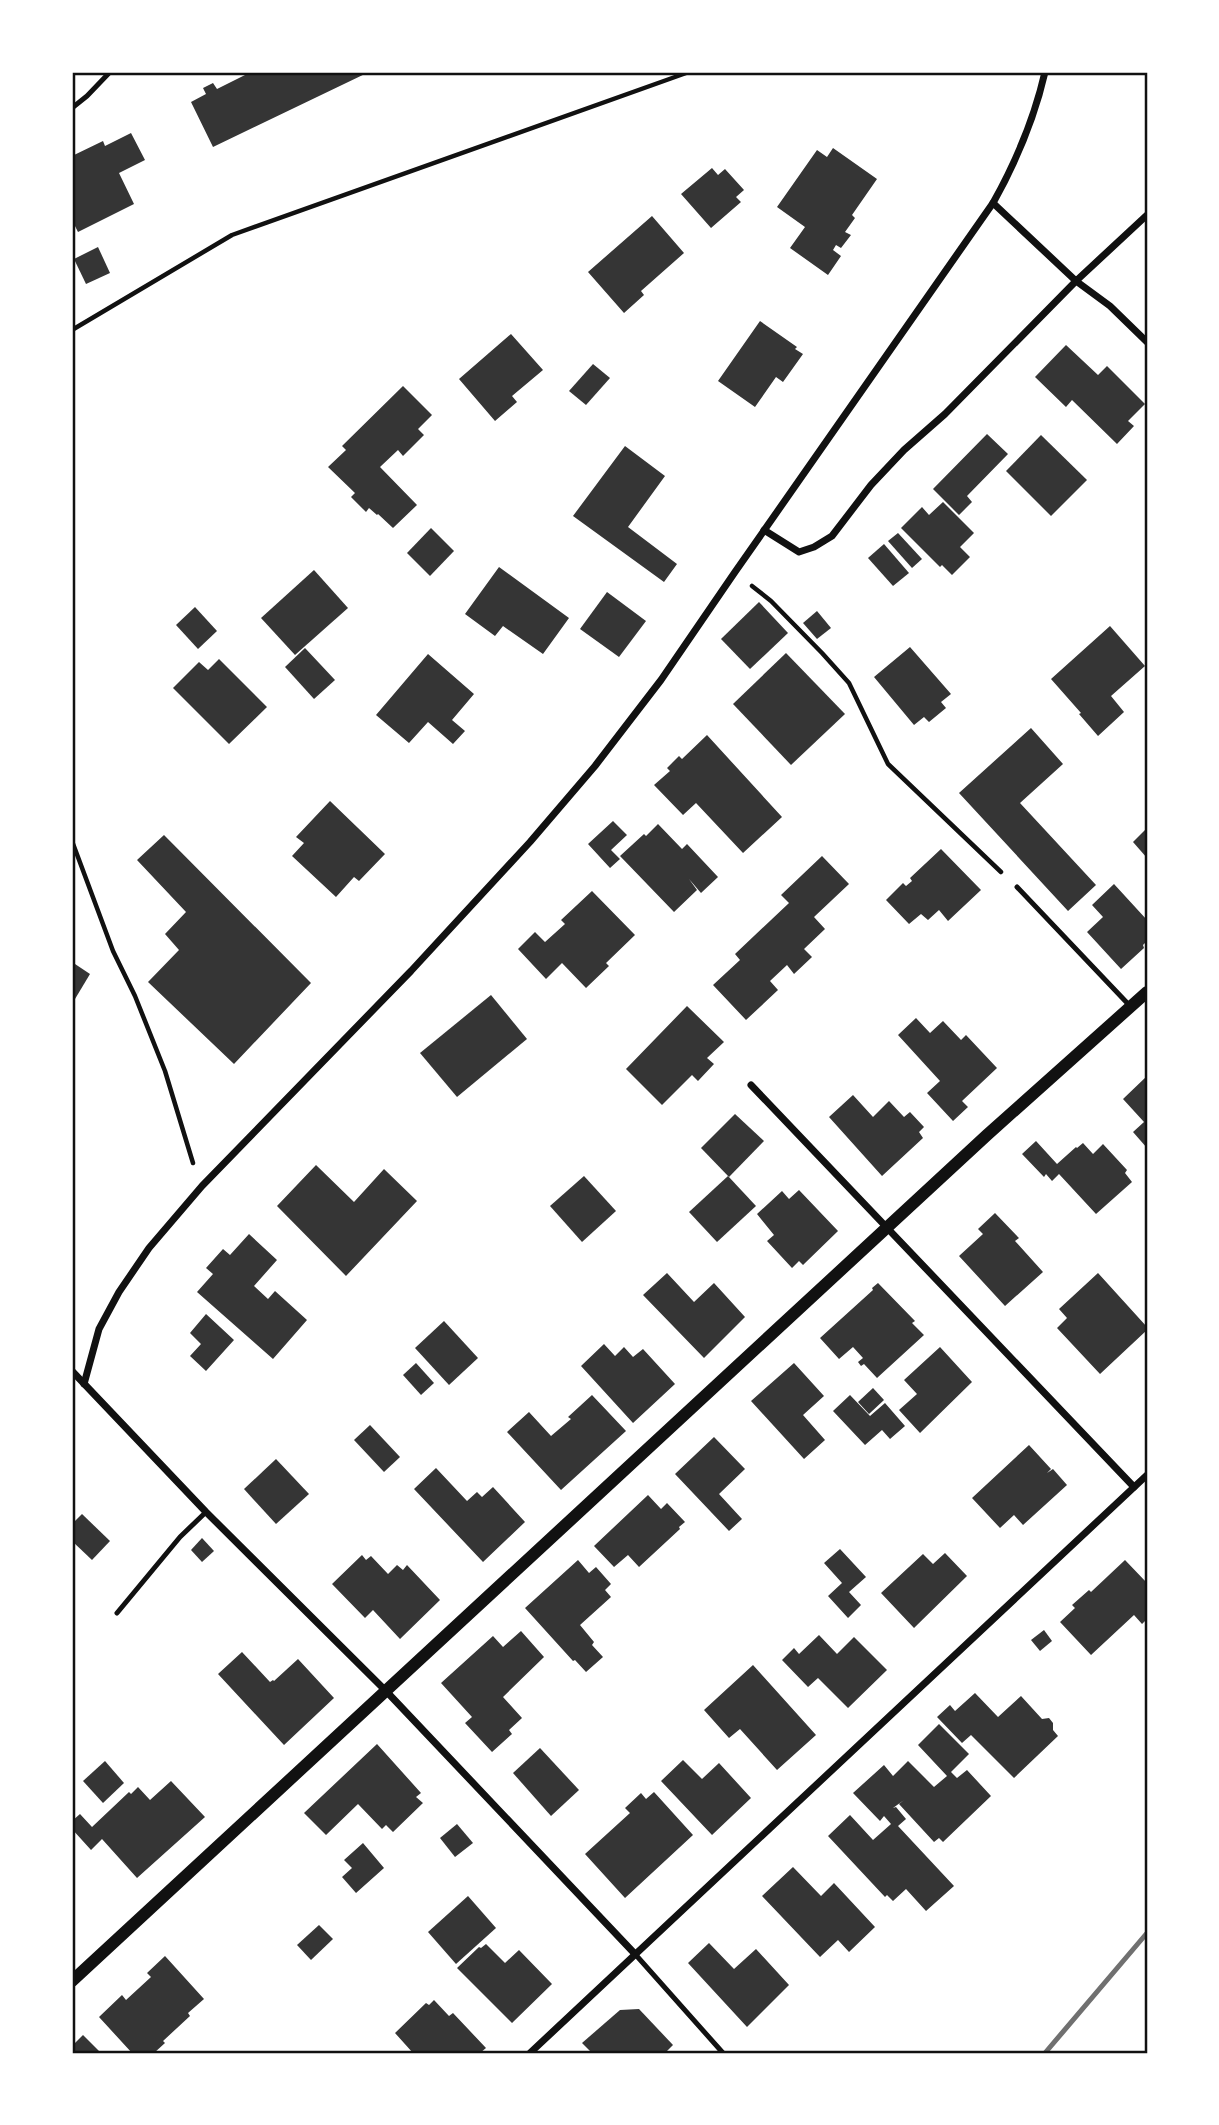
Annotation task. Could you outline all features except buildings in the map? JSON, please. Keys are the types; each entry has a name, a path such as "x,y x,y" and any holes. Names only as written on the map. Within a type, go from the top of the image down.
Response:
{"street":[{"path":"84,1384 99,1329 119,1292 149,1248 202,1186 411,971 530,842 595,766 661,680 993,203 1015,163 1036,108 1045,72"},
{"path":"993,203 1076,281 1110,306 1147,342"},
{"path":"764,530 799,552 832,537 872,485 904,450 945,414 1076,281 1147,215"},
{"path":"72,1980 987,1135 1147,992"},
{"path":"751,1085 1134,1487"},
{"path":"72,1371 206,1512 386,1691 635,1954"},
{"path":"530,2053 1147,1475"}],"lane":[{"path":"72,108 110,72"},
{"path":"1017,887 1131,1007"},
{"path":"117,1613 180,1537 206,1512"},
{"path":"635,1954 723,2053"}],"path":[{"path":"72,330 232,235 689,72"},
{"path":"735,572 771,601 849,683 888,764 1017,887"},
{"path":"72,841 113,951 135,996 165,1071 202,1186"}],"railway":[{"path":"1045,2053 1147,1933"}]}
